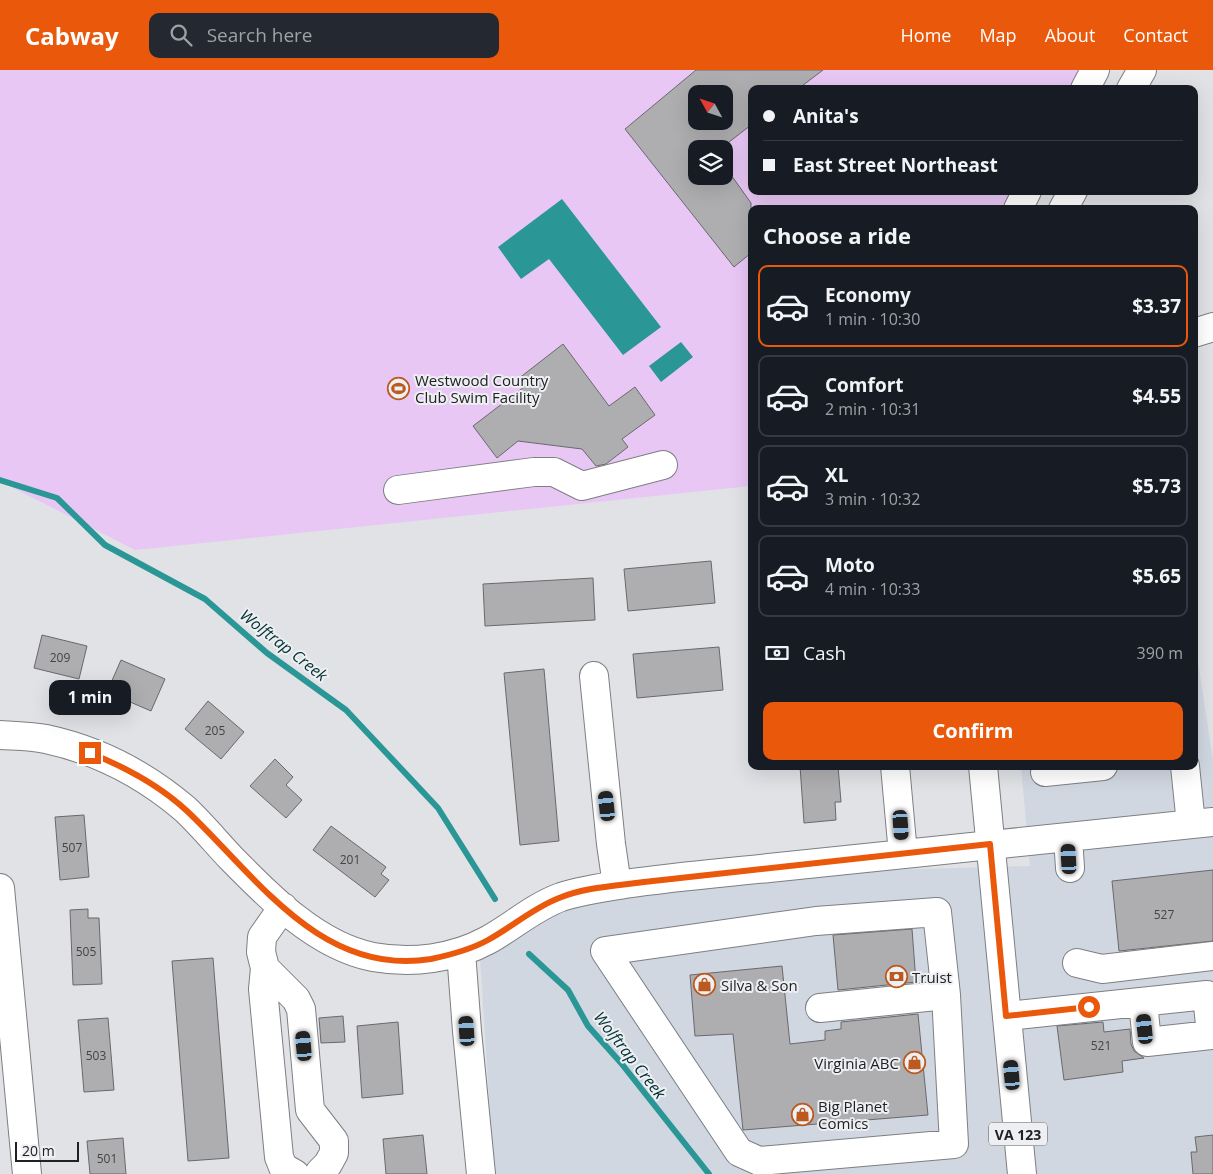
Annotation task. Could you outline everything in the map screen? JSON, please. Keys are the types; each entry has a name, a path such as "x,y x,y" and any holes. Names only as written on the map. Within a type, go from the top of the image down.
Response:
{"street":[{"path":"1087,85 1095,70"},
{"path":"1133,85 1142,70"},
{"path":"1198,323 1213,326"},
{"path":"1198,332 1213,326"},
{"path":"398,490 534,472 554,472 582,486 663,465"},
{"path":"594,676 611,844 618,885"},
{"path":"0,735 42,738 76,747 120,765 152,784 186,810 283,907 314,932 340,947 370,956 399,960 429,959 461,952 488,940 533,910 560,897 590,889 990,844 1202,823 1186,770"},
{"path":"895,770 902,854"},
{"name":"VA 123","path":"983,770 1022,1174"},
{"path":"1045,772 1064,770"},
{"path":"1068,837 1070,868"},
{"path":"0,888 27,1174"},
{"path":"265,968 296,999 301,1008 309,1103 312,1115 334,1141 334,1153 328,1164 313,1174 283,1167 279,1157 263,989 265,968 261,952 262,937 283,907"},
{"path":"937,912 946,995 954,1144 759,1161 739,1152 605,951 816,921 937,912"},
{"path":"461,952 481,1174"},
{"path":"1077,963 1102,969 1213,956"},
{"path":"820,1008 946,995"},
{"path":"1006,1016 1142,1002"},
{"path":"275,1108 309,1103"}],"shaded area":[{"path":"0,70 1095,70 1087,85 748,85 748,195 1026,195 1022,205 748,205 748,486 135,550 0,481"},
{"path":"1198,662 1213,760 1213,1174 494,1174 479,942 593,878 1030,866 1021,770 1198,770"}],"water":[{"path":"562,199 661,327 623,355 549,259 521,279 498,247"},
{"path":"681,342 693,357 661,382 649,366"}],"building":[{"path":"696,70 823,70 803,85 748,85 748,127 732,140 688,140 688,185 733,185 733,178 751,203 751,205 748,205 748,255 734,267 625,129"},
{"path":"563,344 609,406 635,387 655,415 622,439 628,447 606,464 596,466 582,449 518,441 497,458 473,426 524,387 518,379"},
{"path":"711,561 715,603 628,611 624,569"},
{"path":"593,578 595,620 485,626 483,584"},
{"path":"42,635 87,646 79,679 34,668"},
{"path":"719,647 723,690 637,698 633,654"},
{"path":"121,660 165,679 151,711 107,692"},
{"path":"544,669 559,841 520,845 504,673"},
{"path":"208,701 244,732 221,759 185,729"},
{"path":"275,759 293,777 286,785 302,800 286,818 250,786"},
{"path":"800,770 838,770 841,802 835,802 836,820 804,823"},
{"path":"84,815 89,877 60,880 55,817"},
{"path":"331,826 386,867 381,874 389,880 375,897 313,850"},
{"path":"1213,870 1213,941 1119,951 1112,881"},
{"path":"88,909 88,918 99,918 102,984 73,985 70,910"},
{"path":"912,929 916,982 838,990 833,935"},
{"path":"213,958 229,1158 188,1161 172,961"},
{"path":"782,966 790,1044 825,1040 825,1031 841,1029 841,1022 918,1014 928,1115 743,1130 733,1034 695,1036 690,975"},
{"path":"343,1016 345,1042 321,1043 319,1018"},
{"path":"108,1018 114,1090 84,1092 78,1020"},
{"path":"398,1022 403,1094 362,1098 357,1026"},
{"path":"1103,1022 1104,1032 1130,1029 1131,1044 1134,1051 1144,1058 1122,1061 1123,1072 1064,1080 1057,1026"},
{"path":"423,1135 427,1174 386,1174 383,1139"},
{"path":"1213,1135 1213,1174 1193,1174 1191,1152 1197,1152 1195,1137"},
{"path":"123,1138 126,1174 90,1174 87,1141"}],"waterway":[{"name":"Wolftrap Creek","path":"0,480 57,498 105,545 205,599 267,653 346,710 438,808 495,899"},
{"name":"Wolftrap Creek","path":"529,954 568,990 588,1026 621,1063 709,1174"}],"place":[{"name":"Westwood Country Club Swim Facility","path":"399,389"},
{"name":"Truist","path":"896,977"},
{"name":"Silva & Son","path":"705,985"},
{"name":"Virginia ABC","path":"915,1063"},
{"name":"Big Planet Comics","path":"802,1115"}],"route":[{"path":"90,753 120,765 152,784 186,810 278,903 314,932 340,947 370,956 399,960 429,959 461,952 488,940 533,910 560,897 590,889 990,844 1006,1016 1089,1007"}]}
